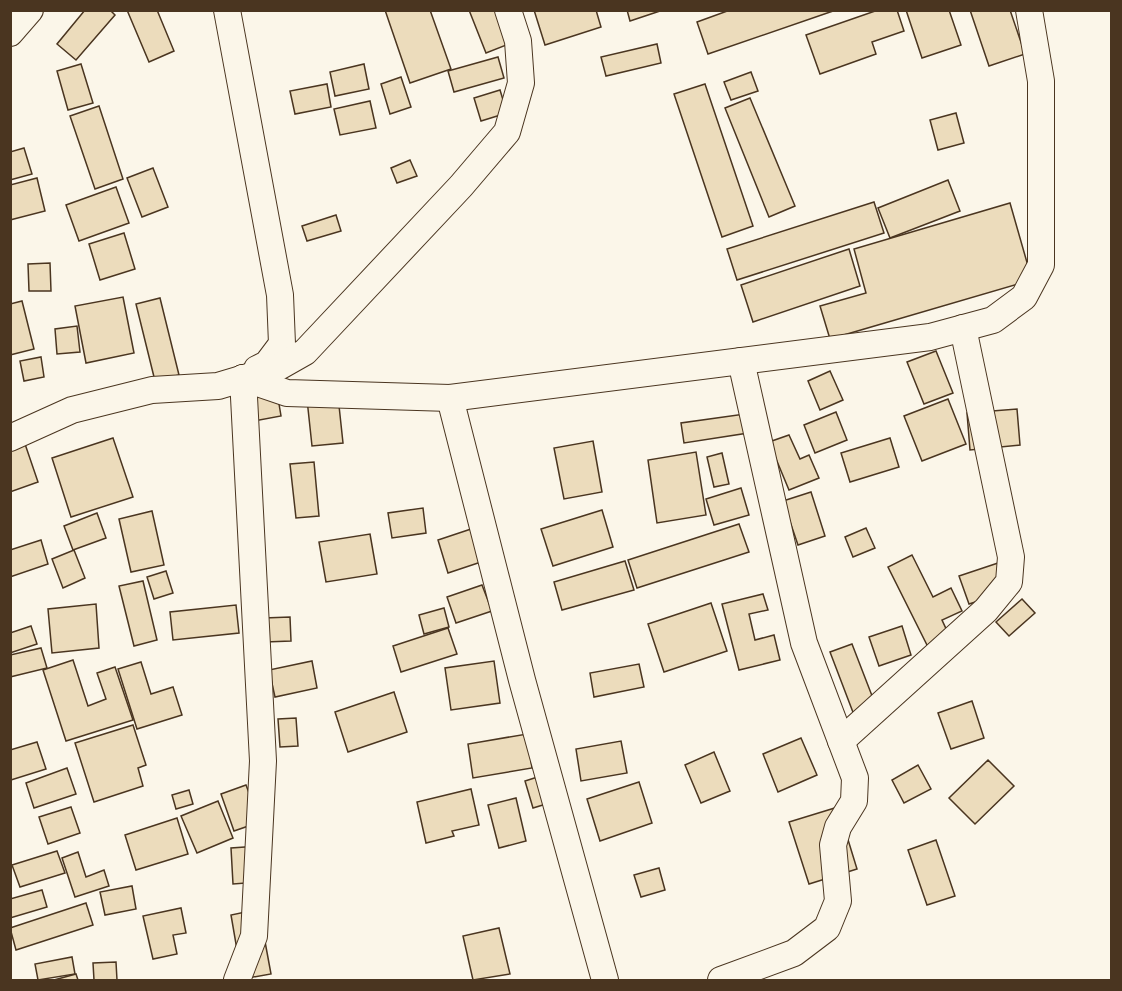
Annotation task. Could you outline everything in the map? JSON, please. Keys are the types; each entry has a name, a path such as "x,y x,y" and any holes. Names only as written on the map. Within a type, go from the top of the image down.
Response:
{"street":[{"path":"10,33 30,10"},
{"path":"227,10 280,295 282,344 267,363 243,378"},
{"path":"10,438 72,410 152,390 218,386 275,369 305,352 461,186 507,132 521,83 518,40 508,10"},
{"path":"243,378 287,393 450,398 930,338 993,320 1024,297 1041,265 1041,81 1029,10"},
{"path":"841,741 986,610 1009,582 1011,557 963,328"},
{"path":"721,981 794,953 827,928 838,902 833,844 838,827 854,801 855,778 804,642 741,361"},
{"path":"237,981 254,936 263,761 243,378"},
{"path":"450,398 519,669 605,981"}],"building":[{"path":"85,10 110,10 115,15 76,60 57,44"},
{"path":"127,10 157,10 174,51 149,62"},
{"path":"385,10 430,10 451,69 410,83"},
{"path":"469,10 513,10 524,38 486,53"},
{"path":"534,10 596,10 601,27 545,45"},
{"path":"627,10 663,10 630,21"},
{"path":"730,10 836,10 708,54 697,22"},
{"path":"878,10 897,10 904,31 872,42 876,54 820,74 806,35"},
{"path":"906,10 949,10 961,45 922,58"},
{"path":"970,10 1010,10 1025,54 989,66"},
{"path":"657,44 661,63 606,76 601,57"},
{"path":"498,57 504,78 454,92 448,71"},
{"path":"81,64 93,103 68,110 57,71"},
{"path":"364,64 369,89 335,96 330,72"},
{"path":"751,72 758,91 731,100 724,82"},
{"path":"401,77 411,107 390,114 381,84"},
{"path":"327,84 331,107 295,114 290,91"},
{"path":"705,84 753,226 722,237 674,94"},
{"path":"500,90 507,113 481,121 474,98"},
{"path":"750,98 795,206 769,217 725,108"},
{"path":"370,101 376,128 340,135 334,109"},
{"path":"99,106 123,179 95,189 70,116"},
{"path":"956,113 964,143 938,150 930,120"},
{"path":"24,148 32,174 10,180 10,152"},
{"path":"410,160 417,176 397,183 391,168"},
{"path":"153,168 168,207 142,217 127,178"},
{"path":"37,178 45,211 10,220 10,185"},
{"path":"948,180 960,211 890,238 878,208"},
{"path":"116,187 129,223 79,241 66,205"},
{"path":"874,202 884,233 737,280 727,249"},
{"path":"1010,203 1032,280 830,339 820,306 866,293 854,249"},
{"path":"336,215 341,231 307,241 302,226"},
{"path":"124,233 135,269 100,280 89,244"},
{"path":"849,249 860,286 753,322 741,285"},
{"path":"50,263 51,291 29,291 28,264"},
{"path":"123,297 134,353 86,363 75,306"},
{"path":"160,298 179,375 155,381 136,304"},
{"path":"22,301 34,349 10,355 10,304"},
{"path":"77,326 80,352 57,354 55,329"},
{"path":"936,351 953,393 924,404 907,362"},
{"path":"41,357 44,377 24,381 20,361"},
{"path":"830,371 843,400 820,410 808,381"},
{"path":"275,380 281,416 254,421 247,385"},
{"path":"337,387 343,443 312,446 306,390"},
{"path":"948,399 966,444 922,461 904,416"},
{"path":"1017,409 1020,445 970,450 967,413"},
{"path":"759,412 761,431 684,443 681,423"},
{"path":"836,412 847,440 815,453 804,425"},
{"path":"789,435 800,459 809,455 819,478 789,490 769,442"},
{"path":"113,438 133,497 71,517 52,458"},
{"path":"890,438 899,467 850,482 841,453"},
{"path":"24,441 38,482 10,492 10,446"},
{"path":"593,441 602,492 564,499 554,448"},
{"path":"696,452 706,515 657,523 648,460"},
{"path":"722,453 729,484 714,487 707,457"},
{"path":"314,462 319,516 296,518 290,464"},
{"path":"741,488 749,515 714,525 706,499"},
{"path":"811,492 825,536 798,545 783,501"},
{"path":"423,508 426,533 392,538 388,513"},
{"path":"602,510 613,547 553,566 541,529"},
{"path":"152,511 164,565 131,572 119,519"},
{"path":"97,513 106,538 73,550 64,526"},
{"path":"739,524 749,552 637,588 628,560"},
{"path":"480,526 490,559 448,573 438,540"},
{"path":"866,528 875,548 853,557 845,537"},
{"path":"370,534 377,574 326,582 319,542"},
{"path":"41,540 48,564 10,577 10,550"},
{"path":"74,550 85,578 63,588 52,559"},
{"path":"912,555 933,597 951,588 962,611 942,620 956,650 935,661 888,567"},
{"path":"625,561 634,590 562,610 554,582"},
{"path":"1001,562 1010,591 969,604 959,576"},
{"path":"166,571 173,593 154,599 147,577"},
{"path":"143,581 157,640 134,646 119,586"},
{"path":"482,585 492,611 456,623 447,597"},
{"path":"763,594 768,610 749,614 755,640 774,635 780,660 739,670 722,604"},
{"path":"1022,599 1035,613 1009,636 996,622"},
{"path":"711,603 727,651 664,672 648,624"},
{"path":"96,604 99,648 52,653 48,609"},
{"path":"236,605 239,633 173,640 170,612"},
{"path":"444,608 449,627 424,634 419,615"},
{"path":"290,617 291,641 265,642 264,618"},
{"path":"31,626 37,644 10,653 10,633"},
{"path":"902,626 911,655 879,666 869,637"},
{"path":"448,628 457,654 401,672 393,646"},
{"path":"852,644 881,719 859,728 830,652"},
{"path":"41,648 47,668 10,677 10,655"},
{"path":"73,660 88,706 106,699 97,673 115,667 133,720 66,741 43,670"},
{"path":"312,661 317,688 275,697 269,670"},
{"path":"494,661 500,703 451,710 445,668"},
{"path":"141,662 151,694 173,687 182,715 137,729 118,669"},
{"path":"639,664 644,687 594,697 590,673"},
{"path":"394,692 407,732 348,752 335,712"},
{"path":"972,701 984,738 951,749 938,713"},
{"path":"296,718 298,746 280,747 278,719"},
{"path":"133,725 146,765 138,768 143,786 94,802 75,743"},
{"path":"527,734 532,768 473,778 468,744"},
{"path":"801,738 817,775 778,792 763,754"},
{"path":"621,741 627,773 581,781 576,749"},
{"path":"37,742 46,769 11,780 10,750"},
{"path":"714,752 730,791 701,803 685,765"},
{"path":"988,760 1014,786 975,824 949,798"},
{"path":"918,765 931,789 904,803 892,780"},
{"path":"67,768 76,794 34,808 26,783"},
{"path":"547,774 556,801 533,808 525,781"},
{"path":"639,782 652,823 600,841 587,799"},
{"path":"246,785 260,822 234,831 221,794"},
{"path":"471,789 479,825 452,831 454,836 426,843 417,802"},
{"path":"189,790 193,804 176,809 172,795"},
{"path":"516,798 526,841 499,848 488,805"},
{"path":"218,801 233,838 197,853 181,816"},
{"path":"71,807 80,833 48,844 39,817"},
{"path":"838,807 857,869 809,884 789,822"},
{"path":"177,818 188,854 136,870 125,835"},
{"path":"936,840 955,896 927,905 908,850"},
{"path":"259,846 261,882 233,884 231,848"},
{"path":"57,851 65,873 20,887 12,865"},
{"path":"78,852 86,877 104,870 109,886 75,897 62,858"},
{"path":"659,868 665,890 641,897 634,875"},
{"path":"132,886 136,909 105,915 100,892"},
{"path":"42,890 47,907 10,918 10,899"},
{"path":"86,903 93,925 16,950 10,928"},
{"path":"181,908 186,933 173,935 177,954 153,959 143,916"},
{"path":"259,909 271,974 242,979 231,915"},
{"path":"499,928 510,974 473,980 463,936"},
{"path":"72,957 75,974 38,980 35,964"},
{"path":"116,962 117,980 94,980 93,963"},
{"path":"76,974 78,980 54,980"}]}
